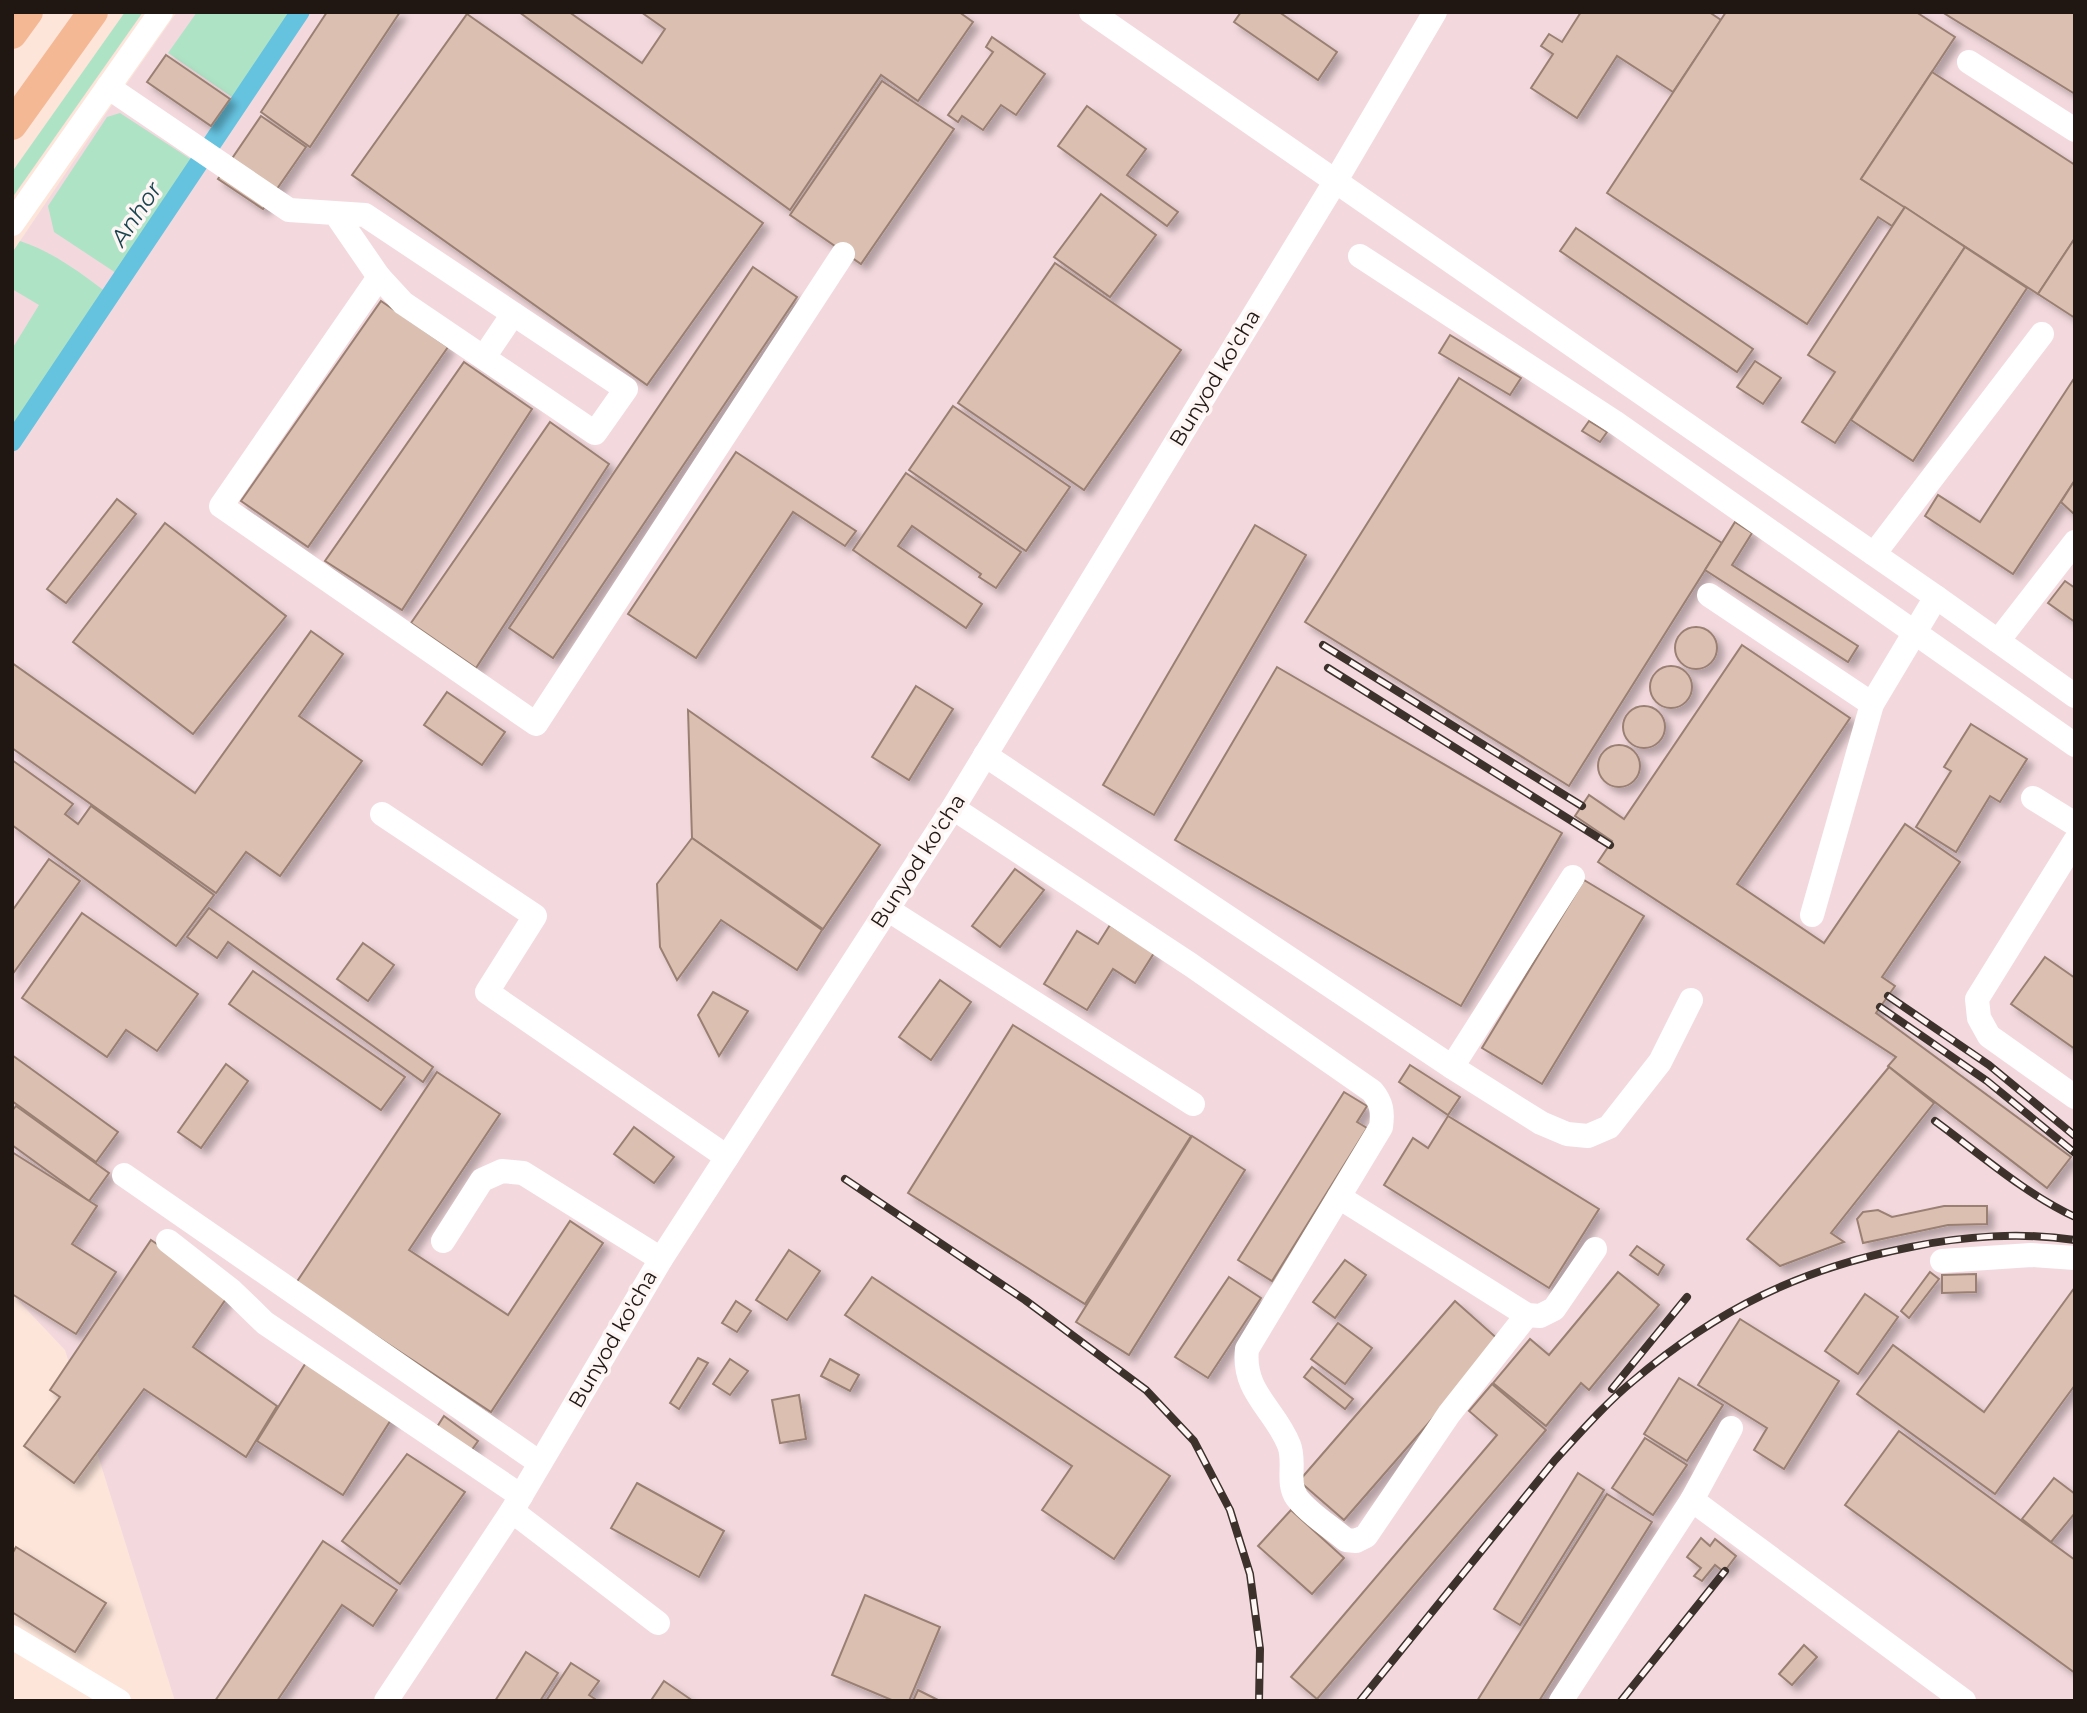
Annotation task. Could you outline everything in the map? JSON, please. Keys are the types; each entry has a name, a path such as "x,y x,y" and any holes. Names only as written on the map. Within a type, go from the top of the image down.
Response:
{"main road":[{"path":"12,34 28,12"},
{"path":"12,125 93,12"}],"street":[{"path":"12,224 161,12"},
{"path":"1091,12 2075,696"},
{"name":"Bunyod ko'cha","path":"386,1701 517,1503 661,1259 953,808 1335,182 1435,12"},
{"path":"1969,62 2075,130"},
{"path":"108,87 289,210 335,213 365,215 626,389 595,433 403,303 379,277 335,213"},
{"path":"379,277 220,506 536,724 843,254"},
{"path":"1360,256 1616,423 2075,745"},
{"path":"484,357 513,314"},
{"path":"1874,554 2042,334"},
{"path":"1998,641 2072,551"},
{"path":"1709,595 1872,704"},
{"path":"1812,915 1872,704 1936,597"},
{"path":"985,755 1452,1067 1541,1123 1567,1134 1588,1136 1609,1127 1660,1062 1691,1000"},
{"path":"2033,798 2075,824"},
{"path":"953,808 1191,965 1372,1091 1380,1100 1383,1113 1381,1127 1247,1349 1245,1365 1251,1384 1289,1444 1293,1490 1299,1500 1346,1540 1356,1541 1366,1536 1449,1414 1527,1314"},
{"path":"383,814 535,916 487,992 727,1157"},
{"path":"2075,841 1977,999 1979,1018 1989,1035 2075,1097"},
{"path":"1452,1067 1573,877"},
{"path":"887,909 1193,1104"},
{"path":"443,1241 482,1180 502,1171 523,1172 661,1259"},
{"path":"124,1175 540,1464"},
{"path":"1339,1197 1527,1314 1540,1316 1554,1309 1595,1249"},
{"path":"168,1241 232,1291 265,1323 517,1503 658,1623"},
{"path":"1942,1261 2031,1255 2075,1258"},
{"path":"1561,1701 1692,1500 1731,1427"},
{"path":"1692,1500 1964,1701"},
{"path":"12,1637 119,1701"}],"shaded area":[{"path":"177,12 2075,12 2075,1701 175,1701 65,1350 12,1294 12,253"}],"green space":[{"path":"125,12 143,12 12,198 12,172"},
{"path":"197,12 295,12 235,99 168,53"},
{"path":"120,113 195,162 119,275 54,232 48,206 107,117"},
{"path":"20,241 54,256 106,292 12,427 12,349 39,305 12,289 12,253"}],"building":[{"path":"327,12 400,12 310,147 261,112"},
{"path":"519,12 569,12 642,63 665,29 641,12 959,12 973,22 918,101 881,75 790,210"},
{"path":"1241,12 1279,12 1337,52 1318,80 1234,22"},
{"path":"1581,12 1709,12 1721,20 1673,92 1617,56 1577,118 1531,88 1553,54 1541,46 1549,34 1562,42"},
{"path":"1726,12 1916,12 1955,37 1861,179 1905,207 1892,226 1878,217 1807,324 1607,193"},
{"path":"1942,12 2075,12 2075,94"},
{"path":"467,14 763,223 647,385 352,175"},
{"path":"992,37 1045,74 1016,115 1001,105 983,130 962,116 958,122 948,115 993,52 986,47"},
{"path":"166,55 230,99 211,126 147,82"},
{"path":"1932,72 2075,165 2075,238 2038,294 1861,179"},
{"path":"882,81 954,129 861,264 790,215"},
{"path":"1087,106 1146,149 1127,175 1178,212 1167,226 1058,146"},
{"path":"261,116 306,147 263,209 218,179"},
{"path":"1101,194 1156,235 1110,297 1054,257"},
{"path":"1905,207 1965,247 1835,443 1802,422 1835,372 1808,355"},
{"path":"1576,228 1753,349 1737,372 1560,251"},
{"path":"2075,238 2075,318 2038,294"},
{"path":"1965,247 2027,288 1913,461 1851,420"},
{"path":"1055,263 1181,350 1084,490 958,403"},
{"path":"753,267 797,297 553,658 509,628"},
{"path":"381,301 448,347 308,547 241,501"},
{"path":"1450,335 1521,378 1510,395 1439,353"},
{"path":"1755,361 1781,378 1763,404 1737,387"},
{"path":"464,362 532,409 402,610 325,561"},
{"path":"2075,377 2075,480 2013,574 1925,516 1938,495 1980,522"},
{"path":"1459,378 1722,543 1569,786 1305,622"},
{"path":"953,406 1070,487 1026,551 909,470"},
{"path":"1589,421 1607,432 1600,442 1582,431"},
{"path":"550,422 609,464 476,668 411,623"},
{"path":"736,452 856,531 845,546 793,512 696,658 628,614"},
{"path":"906,473 1021,552 996,588 979,577 981,574 912,526 898,546 982,604 966,628 853,550"},
{"path":"2075,480 2075,515 2061,502"},
{"path":"117,499 136,514 66,603 47,589"},
{"path":"1735,522 1752,533 1732,565 1858,646 1848,662 1705,570"},
{"path":"165,523 286,616 193,734 73,642"},
{"path":"1255,525 1306,555 1154,815 1103,785"},
{"path":"2065,581 2075,588 2075,622 2048,603"},
{"path":"1696,627 1711,633 1717,648 1711,663 1696,669 1681,663 1675,648 1681,633"},
{"path":"311,631 343,654 299,716 362,761 280,876 246,852 216,893 12,748 12,663 195,793"},
{"path":"1742,645 1850,718 1737,884 1824,943 1905,824 1960,862 1882,977 1895,986 1876,1013 2071,1157 2047,1188 1888,1066 1896,1057 1598,862 1612,841 1575,816 1589,795 1624,819"},
{"path":"1671,666 1686,672 1692,687 1686,702 1671,708 1656,702 1650,687 1656,672"},
{"path":"1277,667 1562,833 1461,1006 1175,840"},
{"path":"916,686 953,709 909,780 872,757"},
{"path":"447,692 505,732 482,765 424,725"},
{"path":"1644,706 1659,712 1665,727 1659,742 1644,748 1629,742 1623,727 1629,712"},
{"path":"688,710 880,845 823,929 692,838"},
{"path":"1971,724 2027,759 2000,802 1990,796 1956,852 1916,827 1951,771 1944,767"},
{"path":"1619,745 1634,751 1640,766 1634,781 1619,787 1604,781 1598,766 1604,751"},
{"path":"12,760 73,804 65,814 78,824 91,806 214,895 176,946 12,825"},
{"path":"692,838 822,930 797,970 721,920 677,980 660,947 657,884"},
{"path":"49,859 80,881 12,975 12,911"},
{"path":"1015,869 1044,890 1000,947 972,926"},
{"path":"1584,880 1644,916 1542,1084 1482,1048"},
{"path":"209,908 433,1067 423,1082 228,942 217,958 187,937"},
{"path":"82,913 198,994 157,1051 126,1030 107,1057 22,998"},
{"path":"1110,925 1154,953 1135,983 1113,969 1087,1010 1044,984 1077,931 1098,944"},
{"path":"363,943 394,965 368,1001 337,979"},
{"path":"2045,957 2075,978 2075,1049 2011,1004"},
{"path":"253,971 405,1077 381,1110 229,1004"},
{"path":"940,980 971,1002 931,1060 899,1037"},
{"path":"713,992 748,1011 719,1056 698,1015"},
{"path":"1013,1025 1191,1136 1085,1304 908,1193"},
{"path":"12,1055 118,1132 96,1162 12,1101"},
{"path":"226,1064 248,1081 201,1148 178,1132"},
{"path":"1410,1065 1460,1097 1448,1115 1399,1082"},
{"path":"1889,1067 1934,1103 1831,1233 1844,1242 1780,1266 1747,1239"},
{"path":"437,1072 500,1114 409,1250 508,1315 570,1221 603,1243 491,1412 296,1283"},
{"path":"1344,1092 1367,1106 1357,1122 1367,1128 1272,1281 1238,1260"},
{"path":"16,1106 109,1173 89,1201 12,1145 12,1111"},
{"path":"1448,1116 1599,1209 1549,1288 1384,1185 1413,1138 1428,1148"},
{"path":"634,1127 674,1157 654,1183 614,1154"},
{"path":"1192,1136 1245,1170 1129,1355 1076,1322"},
{"path":"12,1152 97,1206 72,1244 116,1272 76,1334 12,1294"},
{"path":"1944,1206 1987,1206 1987,1224 1948,1225 1863,1243 1857,1219 1863,1212 1878,1210 1892,1217"},
{"path":"151,1240 230,1293 193,1347 277,1406 246,1457 144,1389 74,1483 24,1446 60,1397 50,1390"},
{"path":"1637,1246 1664,1265 1658,1275 1630,1255"},
{"path":"789,1250 820,1271 787,1320 756,1300"},
{"path":"1345,1260 1366,1275 1335,1318 1313,1302"},
{"path":"1618,1272 1659,1305 1589,1390 1581,1383 1546,1426 1493,1383 1530,1339 1549,1355"},
{"path":"1930,1272 1939,1279 1909,1318 1901,1311"},
{"path":"1976,1274 1976,1292 1942,1293 1942,1275"},
{"path":"872,1277 1170,1476 1114,1559 1042,1510 1072,1466 845,1315"},
{"path":"1229,1277 1261,1298 1208,1378 1175,1357"},
{"path":"2075,1287 2075,1385 1995,1494 1857,1394 1893,1345 1984,1412"},
{"path":"1865,1294 1898,1317 1858,1374 1825,1351"},
{"path":"736,1301 751,1311 737,1332 722,1323"},
{"path":"1455,1301 1500,1341 1344,1520 1299,1481"},
{"path":"1740,1319 1839,1381 1784,1469 1754,1450 1767,1428 1698,1385"},
{"path":"1338,1323 1372,1348 1345,1384 1311,1359"},
{"path":"698,1358 708,1363 679,1409 670,1403"},
{"path":"730,1359 748,1371 730,1395 713,1384"},
{"path":"830,1359 859,1375 850,1391 821,1376"},
{"path":"307,1361 394,1415 343,1495 257,1441"},
{"path":"1312,1367 1353,1399 1345,1409 1304,1377"},
{"path":"1679,1378 1723,1405 1687,1461 1644,1434"},
{"path":"1492,1384 1546,1430 1317,1699 1291,1677 1497,1435 1469,1411"},
{"path":"799,1395 806,1439 780,1443 772,1400"},
{"path":"444,1416 478,1441 469,1454 435,1430"},
{"path":"1899,1431 2075,1560 2075,1673 1845,1505"},
{"path":"1645,1438 1687,1465 1653,1515 1612,1488"},
{"path":"407,1454 465,1492 400,1584 342,1541"},
{"path":"1578,1473 1604,1490 1520,1625 1494,1609"},
{"path":"2054,1478 2075,1494 2075,1513 2051,1542 2022,1519"},
{"path":"637,1483 724,1531 699,1577 611,1528"},
{"path":"1607,1494 1652,1522 1539,1701 1477,1701"},
{"path":"1291,1510 1344,1558 1312,1594 1258,1546"},
{"path":"1701,1538 1710,1546 1715,1539 1736,1556 1724,1572 1715,1565 1702,1581 1694,1576 1701,1568 1687,1557"},
{"path":"323,1541 397,1590 373,1626 342,1605 277,1701 215,1701"},
{"path":"16,1547 106,1603 75,1652 12,1612 12,1554"},
{"path":"865,1595 940,1627 909,1701 894,1701 832,1675"},
{"path":"1804,1645 1817,1657 1792,1685 1779,1674"},
{"path":"526,1652 558,1673 540,1701 495,1701"},
{"path":"571,1663 599,1681 589,1695 598,1701 546,1701"},
{"path":"664,1681 693,1701 652,1699"},
{"path":"918,1690 940,1701 913,1701"}],"waterway":[{"name":"Anhor","path":"12,442 300,12"}],"railway":[{"path":"1323,645 1582,806"},
{"path":"1328,668 1610,845"},
{"path":"1888,996 1989,1065 2075,1136"},
{"path":"1880,1007 1987,1081 2075,1153"},
{"path":"1935,1121 2020,1185 2075,1217"},
{"path":"845,1179 1025,1300 1146,1390 1194,1441 1230,1510 1250,1574 1260,1649 1259,1701"},
{"path":"1360,1701 1555,1460 1623,1390 1697,1333 1763,1295 1798,1280 1871,1256 1931,1243 1972,1238 2034,1236 2075,1240"},
{"path":"1612,1389 1687,1297"},
{"path":"1621,1701 1725,1571"}]}
